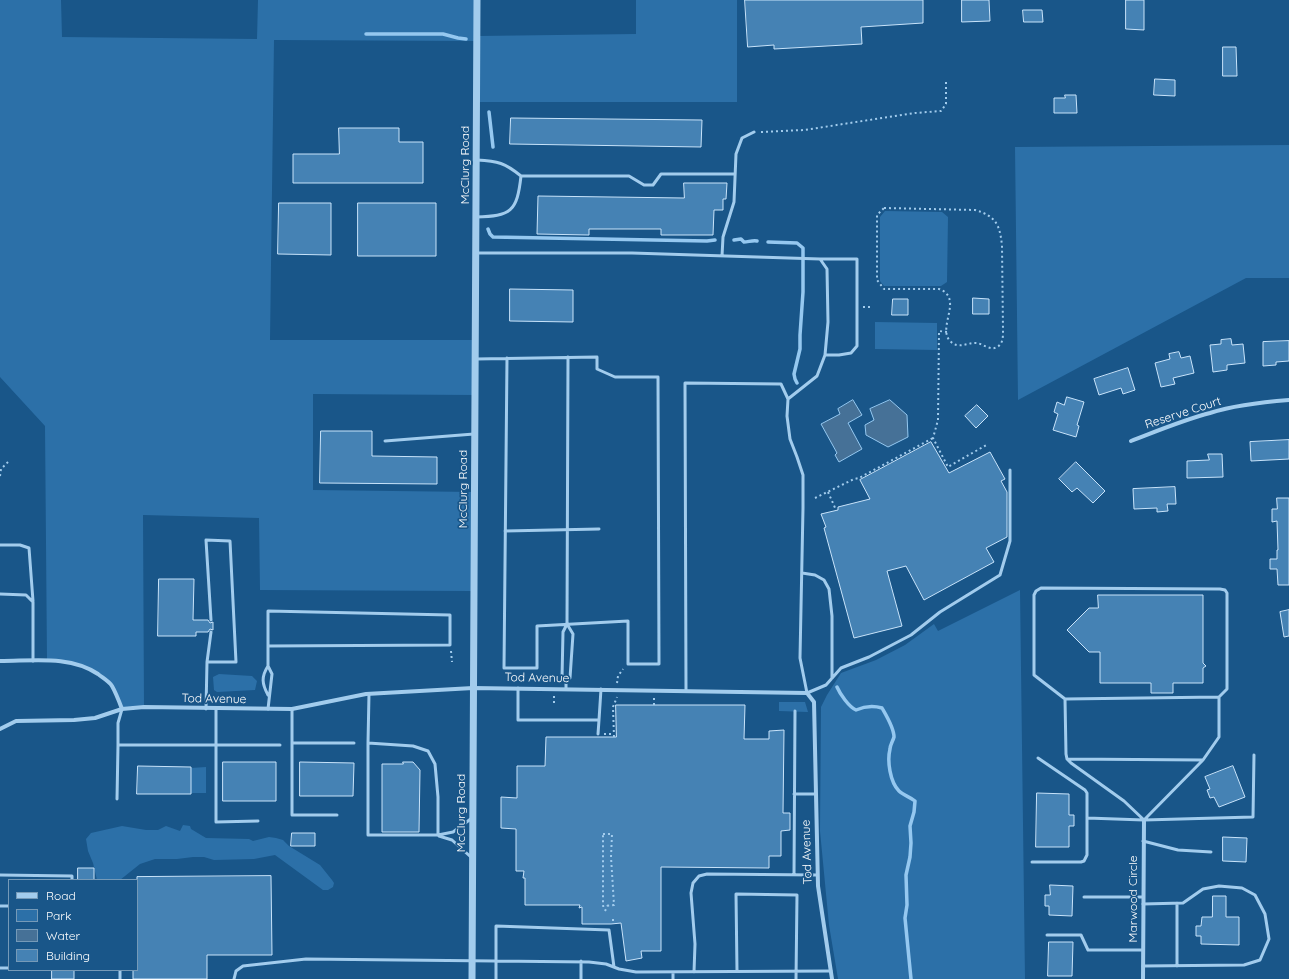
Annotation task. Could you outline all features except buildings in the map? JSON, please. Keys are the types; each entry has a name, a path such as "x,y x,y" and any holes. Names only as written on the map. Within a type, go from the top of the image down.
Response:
{"street":[{"name":"McClurg Road","path":"472,979 477,0"},
{"name":"Reserve Court","path":"1131,441 1210,412 1258,403 1289,400"},
{"path":"0,661 63,661 75,663 92,670 106,679 112,686 122,709"},
{"name":"Tod Avenue","path":"0,729 16,721 74,720 95,718 122,709 144,707 292,709 369,694 473,688 807,693 814,702 817,875 832,979"},
{"name":"Marwood Circle","path":"1143,979 1144,820"}],"lane":[{"path":"722,256 723,237 734,202 736,154 742,138 754,132"},
{"path":"476,160 496,161 513,169 521,176 629,176 644,185 653,185 661,174 734,174"},
{"path":"476,216 495,216 506,213 514,207 520,192 521,176"},
{"path":"476,253 632,253 857,259 857,346 852,353 840,356 825,355"},
{"path":"788,399 817,376 825,355 828,322 827,269 820,259"},
{"path":"475,359 507,358 568,357 597,357 597,368 615,377 658,377 659,664 628,664 628,621 537,626 537,668 504,668 507,358"},
{"path":"566,689 566,680 562,678 563,632 567,624 568,357"},
{"path":"686,690 685,383 781,384 788,399 787,416 790,439 802,476 803,508 800,658 807,693 826,685 841,668 869,657 911,635 940,612 1000,576 1010,541 1010,470"},
{"path":"385,441 474,434"},
{"path":"505,531 599,529"},
{"path":"207,662 236,662 230,541 206,540 210,620"},
{"path":"0,545 20,545 29,548 33,602 33,661"},
{"path":"802,573 816,575 824,580 829,589 832,616 832,678"},
{"path":"1144,820 1203,760 1219,737 1219,698 1227,689 1225,590 1041,588 1036,591 1034,595 1034,675 1065,699 1219,698"},
{"path":"0,594 26,595 33,602"},
{"path":"268,646 450,645 450,615 268,611 268,646 268,666 272,674 271,686 268,695 268,709"},
{"path":"566,680 570,678 573,634 567,624"},
{"path":"206,709 207,662 210,632"},
{"path":"268,666 264,672 263,685 268,695"},
{"path":"518,688 518,720 599,720"},
{"path":"598,734 601,689"},
{"path":"369,694 368,835 438,835 453,832 472,818"},
{"path":"1065,699 1067,759 1124,801 1144,820"},
{"path":"117,799 118,723 122,709"},
{"path":"216,709 216,822 258,822"},
{"path":"292,709 292,815 337,815"},
{"path":"794,874 795,711"},
{"path":"292,743 354,743"},
{"path":"368,743 413,746 428,751 435,764 438,797 438,835"},
{"path":"118,745 280,745"},
{"path":"1087,818 1144,820 1253,817 1254,755"},
{"path":"1032,862 1084,861 1087,855 1087,793 1085,790 1038,758"},
{"path":"1067,759 1203,760"},
{"path":"794,794 816,794"},
{"path":"438,835 452,840 472,858"},
{"path":"1143,841 1178,850 1211,852"},
{"path":"694,972 695,944 691,893 693,883 699,876 707,874 817,875"},
{"path":"0,875 72,876 72,879"},
{"path":"1143,904 1183,903 1203,889 1219,886 1242,888 1255,895 1265,914 1269,938 1260,960 1244,965 1143,966"},
{"path":"737,971 736,894 797,895 796,979"},
{"path":"1084,897 1143,897"},
{"path":"1177,903 1177,966"},
{"path":"496,979 496,926 609,930 614,967"},
{"path":"1047,935 1081,934 1088,950 1143,950"},
{"path":"234,979 236,971 243,966 306,959 581,961 606,964 636,972 831,971"},
{"path":"581,961 581,979"},
{"path":"673,972 673,979"}],"path":[{"path":"754,132 804,130 915,113 941,111 946,104 946,81"},
{"path":"884,208 975,210 993,217 998,225 1001,234 1002,246 1003,340 999,346 995,348 976,343 959,346 950,340 947,332 950,303 949,296 944,291 939,289 884,289 877,280 877,215 884,208"},
{"path":"863,307 873,307"},
{"path":"947,332 939,331 938,420 933,438 948,466 988,444"},
{"path":"815,498 859,478 933,438"},
{"path":"0,476 1,469 8,462"},
{"path":"828,492 836,510"},
{"path":"450,645 452,662"},
{"path":"554,696 554,705"},
{"path":"654,696 654,705"},
{"path":"613,707 614,737"},
{"path":"603,834 612,834 611,858 614,905 608,905 603,906 603,834"},
{"path":"605,912 608,905"}],"green space":[{"path":"0,0 61,0 62,37 257,39 258,0 477,0 477,36 636,34 636,0 737,0 737,102 476,102 477,41 274,40 270,340 475,340 475,395 313,394 313,490 474,492 473,591 260,590 259,518 143,515 144,707 122,709 112,686 106,679 75,663 47,661 45,426 0,377"},
{"path":"1289,145 1289,278 1246,278 1018,400 1015,147"},
{"path":"885,211 942,212 948,217 947,282 941,286 884,286 880,281 880,217"},
{"path":"875,322 937,323 937,350 875,349"},
{"path":"1020,590 1025,979 838,979 829,925 820,831 821,707 841,673 876,660 905,645 934,624 938,631"},
{"path":"219,674 252,676 257,681 255,690 217,692 214,690 213,677"},
{"path":"779,702 805,702 808,712 779,711"},
{"path":"206,767 206,793 191,793 191,768"},
{"path":"183,825 190,826 191,829 206,838 249,839 253,841 269,837 283,840 289,846 320,865 334,883 333,887 328,890 323,890 275,855 254,859 214,860 204,857 193,857 155,859 140,864 121,879 97,879 86,839 91,833 122,826 146,830 158,830 166,826 180,831"}],"water":[{"path":"853,400 862,415 848,423 862,449 839,462 835,455 837,453 821,424 840,414 838,409"},
{"path":"890,400 907,415 908,437 888,447 866,435 865,425 874,420 870,409"}],"waterway":[{"path":"366,34 443,34 466,39"},
{"path":"489,112 493,147"},
{"path":"488,229 493,237 715,240"},
{"path":"734,240 741,239 744,242 757,241"},
{"path":"768,242 797,243 803,248 803,292 800,349 794,374 797,383"},
{"path":"837,687 845,700 856,710 869,706 882,708 894,733 889,754 891,777 899,791 915,801 910,826 911,843 906,875 907,905 905,918 911,979"}]}
